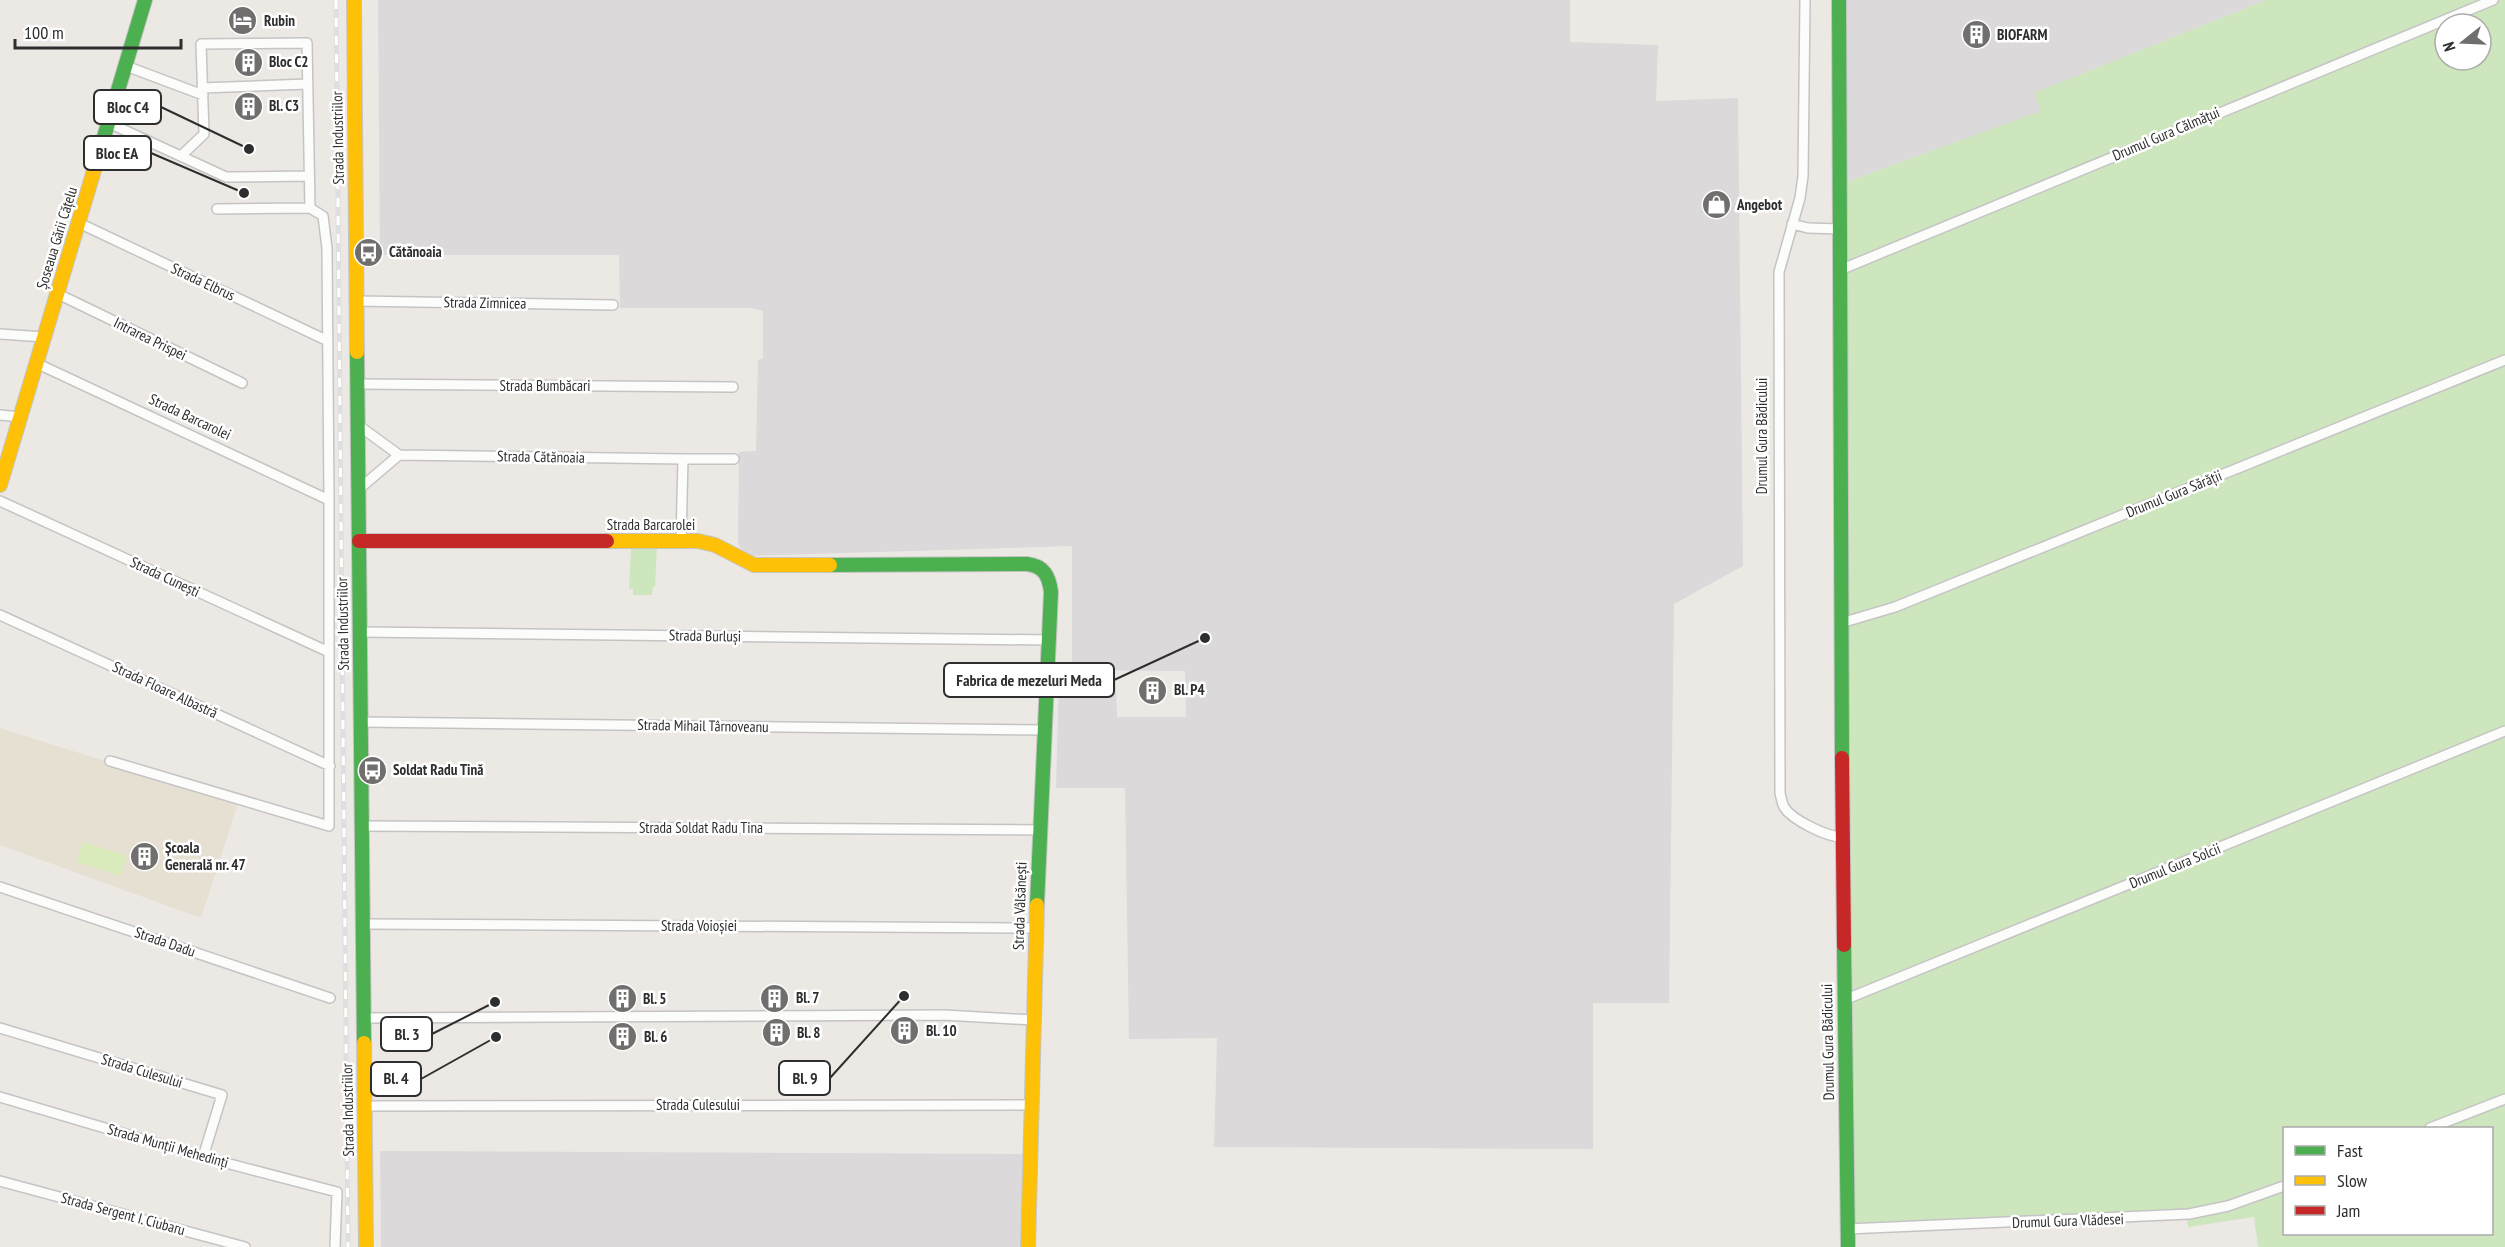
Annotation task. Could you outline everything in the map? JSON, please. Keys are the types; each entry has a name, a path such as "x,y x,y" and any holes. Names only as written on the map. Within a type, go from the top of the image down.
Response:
{"street":[{"name":"Șoseaua Gării Cățelu","path":"0,485 145,0"},
{"name":"Strada Industriilor","path":"354,0 366,1247"},
{"name":"Drumul Gura Bădicului","path":"1805,0 1803,176 1800,198 1779,272 1780,793 1784,807 1795,818 1832,837 1842,837"},
{"name":"Drumul Gura Bădicului","path":"1839,0 1842,837 1848,1247"},
{"name":"Drumul Gura Călmățui","path":"1840,270 2493,0"},
{"path":"182,155 204,134 201,44 307,43 310,208"},
{"path":"126,66 203,91 308,84"},
{"path":"109,123 226,177 309,176"},
{"path":"110,761 328,826 330,766 329,500 325,221 319,212 310,208 217,209"},
{"name":"Strada Elbrus","path":"79,223 328,341"},
{"path":"1792,224 1808,228 1840,229"},
{"name":"Intrarea Prispei","path":"58,294 242,383"},
{"name":"Strada Zimnicea","path":"357,301 614,305"},
{"path":"0,334 44,337"},
{"name":"Drumul Gura Sărății","path":"1841,623 1895,607 2505,360"},
{"name":"Strada Barcarolei","path":"36,363 329,500"},
{"name":"Strada Bumbăcari","path":"357,384 733,387"},
{"path":"0,415 20,417"},
{"path":"358,424 399,455 359,489"},
{"name":"Strada Cătănoaia","path":"399,455 734,459"},
{"path":"681,540 682,459"},
{"name":"Strada Cunești","path":"0,501 329,652"},
{"name":"Strada Barcarolei","path":"359,541 681,540 715,544 738,559 754,565 1034,564 1043,569"},
{"name":"Strada Vâlsănești","path":"1028,1247 1036,928 1050,640 1051,592 1050,583 1043,569"},
{"name":"Strada Floare Albastră","path":"0,615 330,766"},
{"name":"Strada Burluși","path":"360,632 1050,640"},
{"name":"Strada Mihail Târnoveanu","path":"361,722 1045,730"},
{"name":"Drumul Gura Solcii","path":"1844,1000 2505,731"},
{"name":"Strada Soldat Radu Tina","path":"362,826 1040,830"},
{"name":"Strada Dadu","path":"0,887 330,998"},
{"name":"Strada Voioșiei","path":"363,924 1036,928"},
{"path":"363,1018 944,1015 1033,1020"},
{"name":"Strada Culesului","path":"0,1028 222,1095 203,1157"},
{"name":"Strada Munții Mehedinți","path":"0,1098 203,1157 337,1192 335,1247"},
{"path":"2433,1127 2505,1099"},
{"name":"Strada Culesului","path":"364,1106 1031,1105"},
{"name":"Strada Sergent I. Ciubaru","path":"0,1181 245,1247"},
{"name":"Drumul Gura Vlădesei","path":"1847,1230 2189,1214 2228,1206 2283,1186"}],"shaded area":[{"path":"378,0 1570,0 1570,42 1658,45 1656,101 1738,98 1743,566 1674,604 1669,1003 1593,1003 1593,1149 1214,1147 1217,1038 1129,1039 1125,788 1056,788 1059,682 1116,682 1117,717 1186,717 1185,671 1072,670 1072,546 746,556 738,544 739,452 756,451 758,360 763,358 763,311 752,308 620,308 619,255 380,255"},
{"path":"1847,0 2266,0 2035,93 2042,111 1844,183"},
{"path":"0,728 238,803 201,918 0,845"},
{"path":"380,1151 1023,1154 1020,1247 381,1247"}],"green space":[{"path":"2266,0 2505,0 2505,1247 2258,1247 2254,1217 2188,1227 2187,1219 2109,1224 2108,1215 1854,1225 1844,183 2041,111 2034,93"},
{"path":"657,547 655,586 652,595 633,595 633,589 629,589 631,548"},
{"path":"83,842 127,856 120,876 77,862"}],"railway":[{"path":"336,0 348,1247"}],"traffic: fast":[{"path":"98,157 145,0"},
{"path":"1839,0 1842,758"},
{"path":"357,352 364,1043"},
{"path":"830,565 1027,564 1038,567 1045,573 1051,592 1037,905"},
{"path":"1844,945 1848,1247"}],"traffic: slow":[{"path":"354,0 357,352"},
{"path":"0,485 98,157"},
{"path":"607,541 698,541 715,545 754,565 830,565"},
{"path":"1028,1247 1037,905"},
{"path":"364,1043 366,1247"}],"traffic: jam":[{"path":"359,541 607,541"},
{"path":"1842,758 1844,945"}],"place":[{"name":"Rubin","path":"243,21"},
{"name":"BIOFARM","path":"1976,35"},
{"name":"Bloc C2","path":"248,62"},
{"name":"Bl. C3","path":"248,106"},
{"name":"Bloc C4","path":"249,149"},
{"name":"Bloc EA","path":"244,193"},
{"name":"Angebot","path":"1716,205"},
{"name":"Cătănoaia","path":"368,252"},
{"name":"Fabrica de mezeluri Meda","path":"1205,638"},
{"name":"Bl. P4","path":"1153,690"},
{"name":"Soldat Radu Tină","path":"372,770"},
{"name":"Școala Generală nr. 47","path":"144,857"},
{"name":"Bl. 9","path":"904,996"},
{"name":"Bl. 7","path":"775,998"},
{"name":"Bl. 5","path":"622,999"},
{"name":"Bl. 3","path":"495,1002"},
{"name":"Bl. 10","path":"905,1031"},
{"name":"Bl. 8","path":"776,1033"},
{"name":"Bl. 4","path":"496,1037"},
{"name":"Bl. 6","path":"623,1037"}]}
